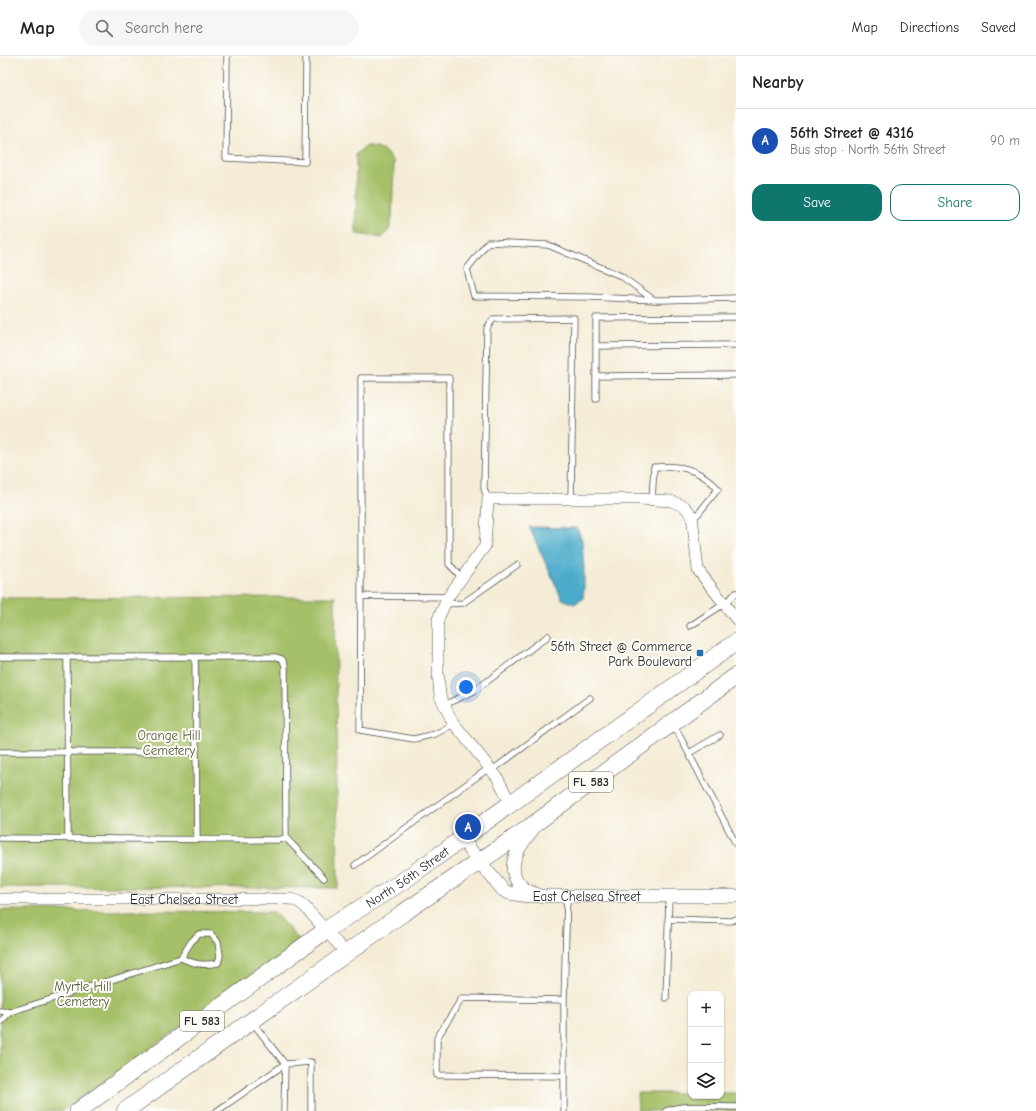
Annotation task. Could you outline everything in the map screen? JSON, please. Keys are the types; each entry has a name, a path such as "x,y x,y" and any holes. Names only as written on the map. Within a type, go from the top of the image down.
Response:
{"main road":[{"name":"North 56th Street","path":"78,1111 326,930 403,881 736,642"},
{"name":"North 56th Street","path":"125,1111 403,913 539,820 736,676"},
{"path":"94,1111 122,1093 175,1053 184,1040 186,1032"}],"street":[{"path":"511,804 496,777 452,721 440,696 438,673 438,619 447,601 485,546 488,499 652,500 671,501 684,506 693,518 698,570 736,619"},
{"path":"539,820 521,844 514,859 513,866 516,880 521,887 544,896"},
{"name":"East Chelsea Street","path":"462,838 503,890 518,895 736,896"},
{"name":"East Chelsea Street","path":"0,898 291,900 299,902 305,907 346,954"}],"lane":[{"path":"227,56 226,158 305,162 306,56"},
{"path":"654,300 621,276 548,245 488,242 467,269 474,296 590,297 654,300 736,298"},
{"path":"596,399 596,318 736,316"},
{"path":"488,499 484,489 487,328 493,319 574,318 571,499"},
{"path":"596,346 736,345"},
{"path":"596,376 736,375"},
{"path":"454,724 434,734 414,739 360,730 361,378 449,378 449,564 462,578"},
{"path":"652,500 654,467 677,467 693,471 711,481 718,489 693,518"},
{"path":"361,596 463,603 517,565"},
{"path":"690,626 724,604 736,593"},
{"path":"444,705 474,691 548,636"},
{"path":"0,657 276,657 282,659 286,664 286,838 324,878"},
{"path":"195,657 197,839"},
{"path":"67,658 68,839"},
{"path":"355,865 590,698"},
{"path":"673,723 736,844"},
{"path":"689,754 720,734"},
{"path":"0,752 196,752"},
{"path":"0,838 277,840 286,838"},
{"path":"564,1111 564,1000 567,896"},
{"path":"666,998 669,896"},
{"path":"668,919 730,921 736,919"},
{"path":"0,1011 10,1012 181,958 191,942 199,934 211,934 218,942 220,956 218,963 207,965 192,963 181,958"},
{"path":"564,1000 462,998 437,1038 437,1075 564,1076"},
{"path":"0,1022 10,1012"},
{"path":"251,1021 285,1064 284,1111"},
{"path":"217,1111 285,1064 311,1062 311,1111"},
{"path":"666,1111 681,1107 736,1107"}],"green space":[{"path":"366,146 380,148 394,162 392,218 389,230 382,238 357,234 356,232 356,154"},
{"name":"Orange Hill Cemetery","path":"335,597 338,888 0,887 0,598"},
{"name":"Myrtle Hill Cemetery","path":"0,910 274,912 301,942 62,1111 0,1111"},
{"path":"637,1093 688,1093 688,1099 724,1099 724,1093 736,1093 736,1111 638,1111"}],"water":[{"path":"529,527 577,528 582,540 584,569 583,599 574,604 562,599"}],"place":[{"name":"56th Street @ Commerce Park Boulevard","path":"700,653"},
{"name":"56th Street @ 4316","path":"468,827"}]}
